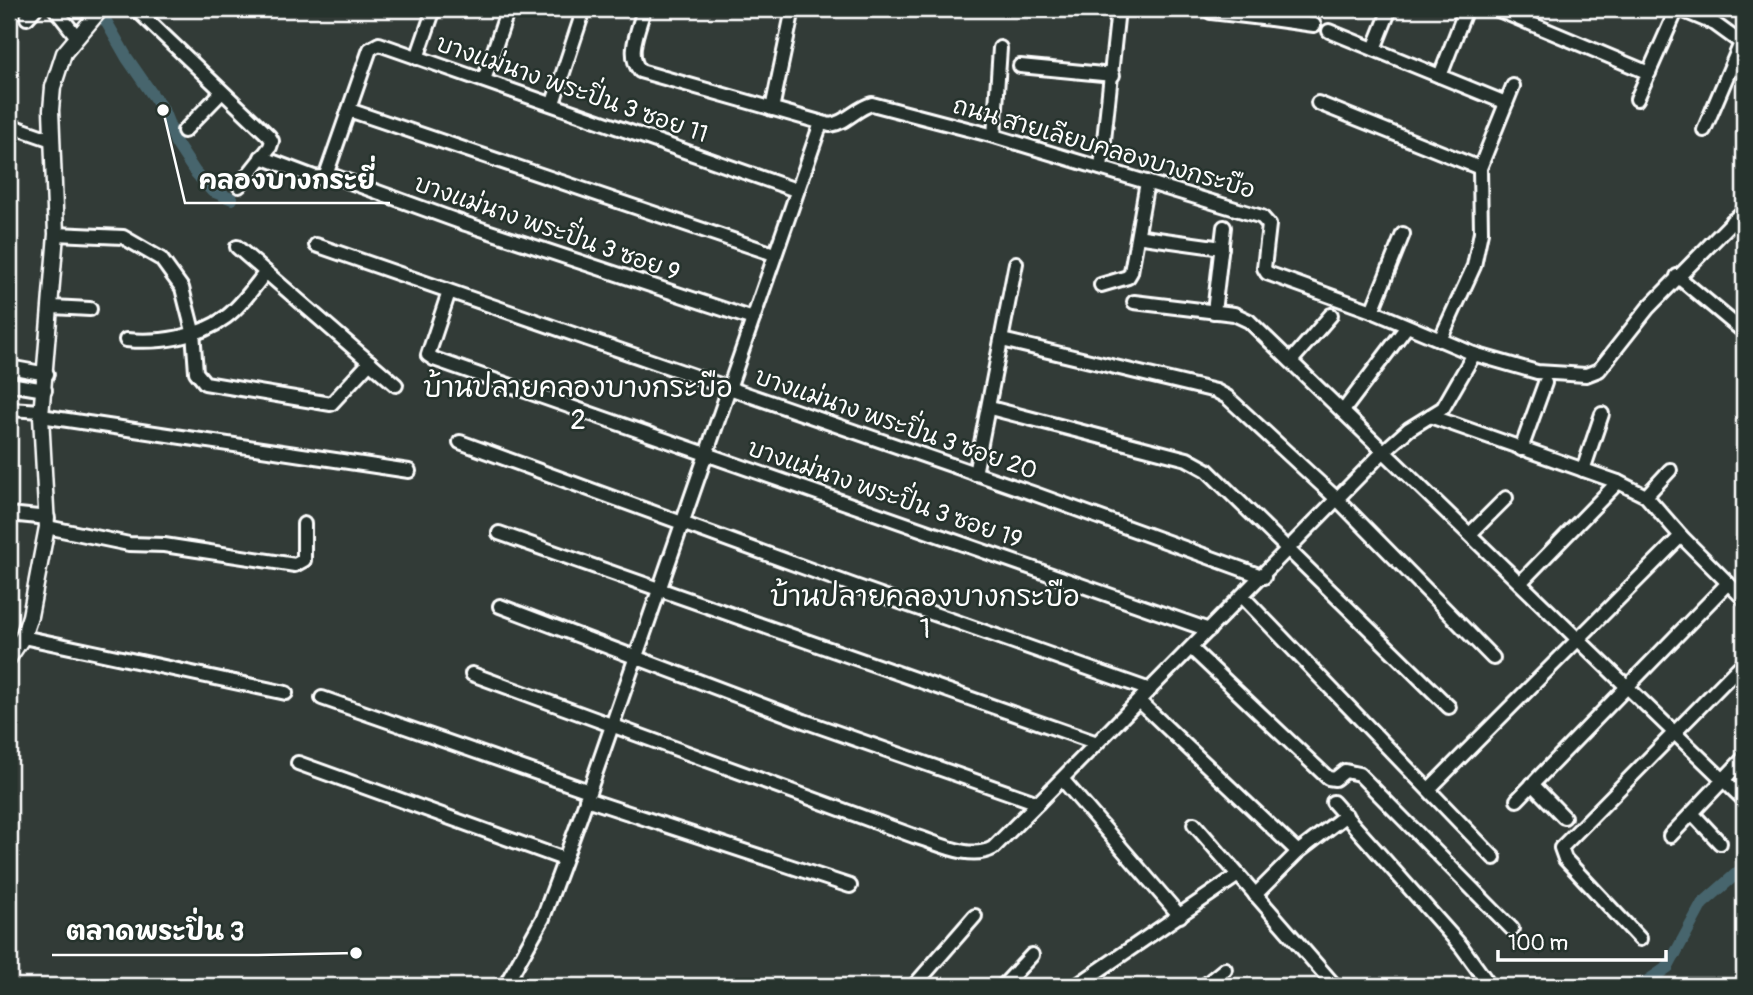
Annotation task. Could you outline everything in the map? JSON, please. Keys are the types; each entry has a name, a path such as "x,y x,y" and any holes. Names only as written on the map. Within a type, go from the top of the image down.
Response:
{"street":[{"path":"55,9 77,37"},
{"path":"136,9 272,141 239,186"},
{"path":"417,58 434,9"},
{"path":"484,80 508,9"},
{"path":"553,103 584,9"},
{"path":"505,986 538,929 588,795 821,124 640,71 634,63 632,53 644,9"},
{"path":"772,109 793,9"},
{"path":"1101,168 1118,9"},
{"path":"1207,9 1211,12 1271,14 1314,25"},
{"path":"1374,50 1390,9"},
{"path":"1440,76 1466,9"},
{"path":"1496,9 1649,74"},
{"path":"1637,99 1678,9 1715,24 1743,41 1704,130"},
{"path":"9,658 23,637 36,596 47,523 42,414 56,233 53,87 58,66 97,13"},
{"path":"1329,31 1506,103"},
{"name":"บางแม่นาง พระปิ่น 3 ซอย 11","path":"328,174 374,44 553,103 796,190"},
{"path":"994,136 1000,48"},
{"path":"1020,66 1113,75"},
{"path":"1440,340 1474,266 1481,232 1480,168 1513,86"},
{"path":"184,131 221,93"},
{"path":"1318,103 1480,168"},
{"name":"ถนน สายเลียบคลองบางกระบือ","path":"821,124 840,124 864,106 872,104 994,136 1262,217 1269,225 1264,268 1267,273 1372,310 1474,354 1537,372 1593,374 1599,370 1677,276 1744,209"},
{"path":"349,110 774,254"},
{"path":"9,125 52,140"},
{"path":"261,157 314,177 325,178 328,174"},
{"name":"บางแม่นาง พระปิ่น 3 ซอย 9","path":"328,174 466,224 753,319"},
{"path":"1101,285 1131,272 1147,182"},
{"path":"1732,221 1744,232"},
{"path":"1214,312 1224,227"},
{"path":"56,233 123,237 161,259 182,288 193,331 196,372 205,383 331,404 370,362"},
{"path":"1372,310 1403,234"},
{"path":"1143,237 1222,248"},
{"name":"บางแม่นาง พระปิ่น 3 ซอย 20","path":"316,246 1264,576"},
{"path":"237,247 396,385"},
{"path":"975,474 990,408 1016,263"},
{"path":"126,340 166,341 225,318 266,272"},
{"path":"1677,276 1744,332"},
{"name":"บางแม่นาง พระปิ่น 3 ซอย 19","path":"449,292 428,355 536,396 1209,630"},
{"path":"1134,302 1241,316 1724,777 1744,800"},
{"path":"52,307 90,309"},
{"path":"1291,361 1331,314"},
{"path":"1343,411 1405,329"},
{"path":"1002,340 1216,391 1227,397 1338,500 1493,658"},
{"path":"472,674 970,853 984,853 993,848 1192,649 1383,452 1443,408 1474,354"},
{"path":"9,367 47,374"},
{"path":"1521,449 1545,383"},
{"path":"9,384 45,390"},
{"path":"990,408 1196,463 1290,548 1449,706"},
{"path":"9,409 409,471"},
{"path":"1583,470 1602,414"},
{"path":"1430,416 1618,482 1646,496 1744,600"},
{"path":"460,442 1150,690"},
{"path":"1646,496 1670,470"},
{"path":"1520,583 1618,482"},
{"path":"1470,534 1506,498"},
{"path":"9,513 129,544 164,545 295,565 304,561 304,524"},
{"path":"499,533 662,588 1097,743"},
{"path":"1429,789 1681,536"},
{"path":"1517,800 1728,583"},
{"path":"1243,597 1494,858"},
{"path":"500,606 804,721 1038,803"},
{"path":"23,637 286,693"},
{"path":"1192,649 1328,778 1335,779 1345,771 1359,774 1512,929"},
{"path":"1640,939 1560,853 1564,844 1744,662"},
{"path":"322,698 588,795 850,886"},
{"path":"1139,701 1298,852"},
{"path":"1670,836 1744,758"},
{"path":"298,763 564,859"},
{"path":"1062,779 1180,916"},
{"path":"1532,784 1564,817"},
{"path":"1334,802 1461,946 1490,986"},
{"path":"1692,813 1720,844"},
{"path":"1255,895 1298,852 1346,816"},
{"path":"1194,824 1335,986"},
{"path":"1076,986 1238,875"},
{"path":"914,986 975,916"},
{"path":"1003,986 1032,955"},
{"path":"1204,986 1225,969"}],"waterway":[{"path":"99,9 127,58 163,110 176,143 195,172 212,191 232,199"},
{"path":"1610,986 1643,984 1668,967 1702,904 1744,867"}],"place":[{"name":"คลองบางกระยี่","path":"163,110"},
{"name":"ตลาดพระปิ่น 3","path":"356,953"}],"district":[{"name":"บ้านปลายคลองบางกระบือ 2","path":"578,404"},
{"name":"บ้านปลายคลองบางกระบือ 1","path":"925,613"}]}
